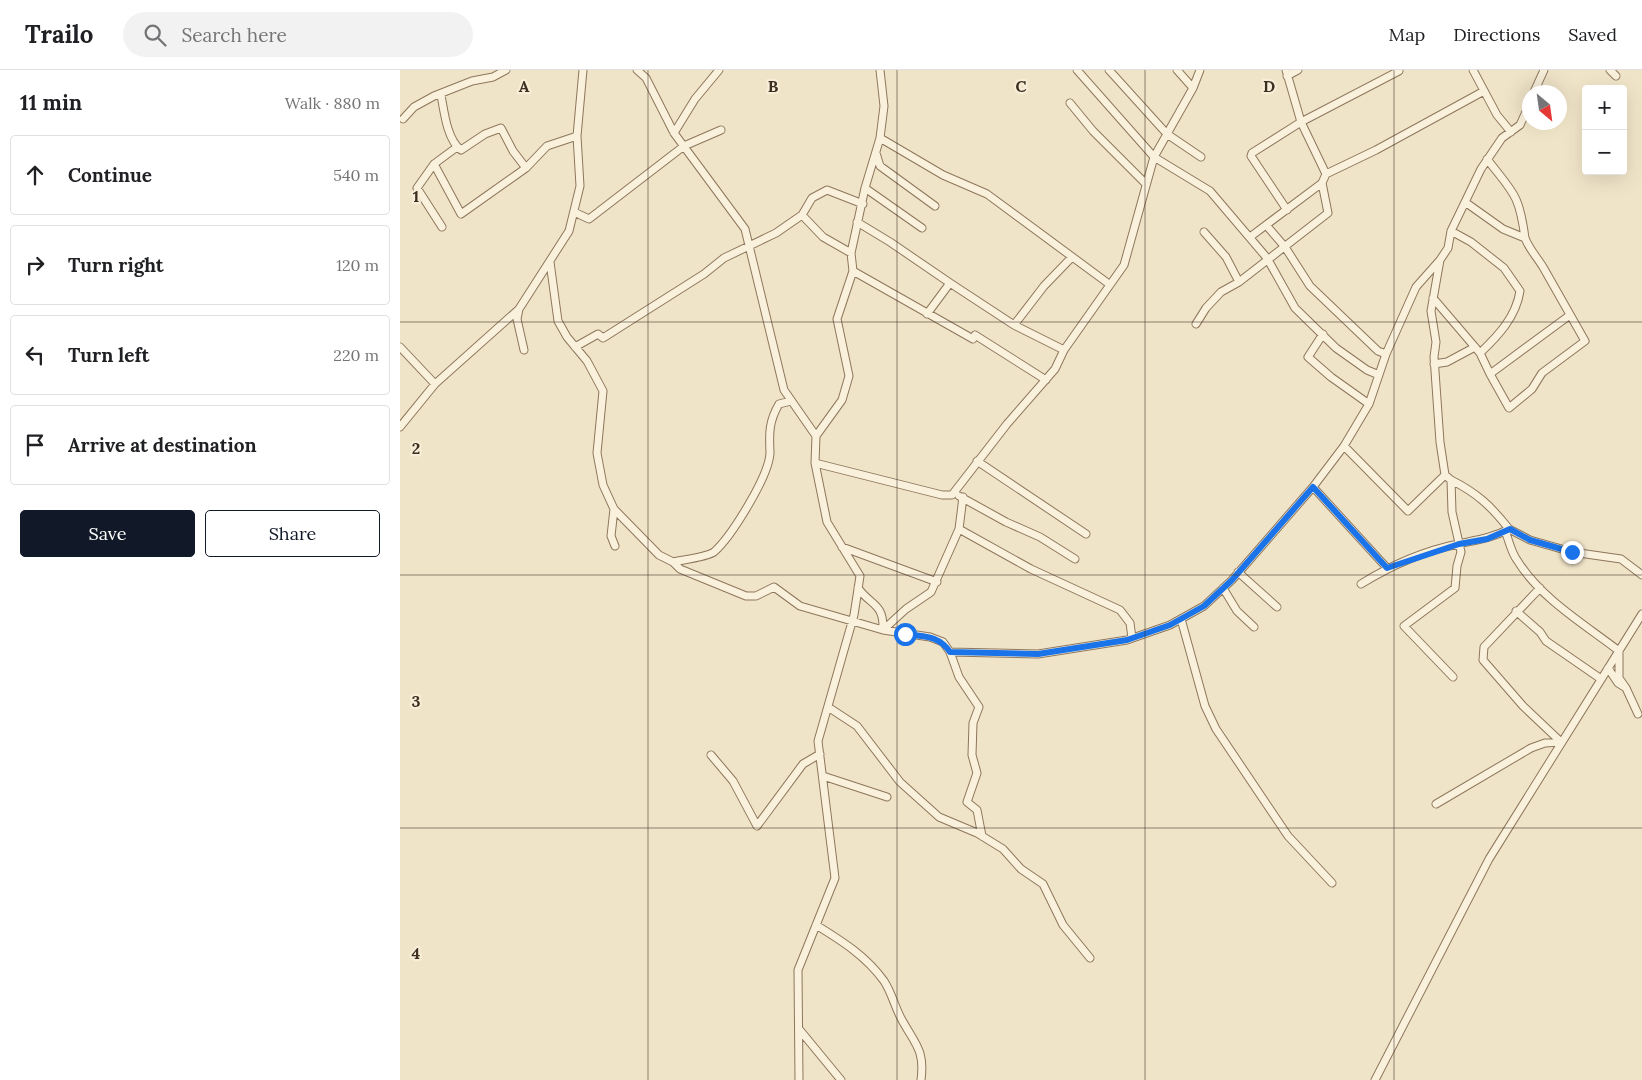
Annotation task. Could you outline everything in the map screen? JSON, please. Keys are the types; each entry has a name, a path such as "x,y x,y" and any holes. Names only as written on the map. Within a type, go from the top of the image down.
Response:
{"street":[{"path":"403,119 423,101 441,95 472,80 493,77 506,70"},
{"path":"400,427 436,384 519,310 569,231 580,186 577,136 583,70"},
{"path":"637,70 646,78 674,133 745,229 784,390 816,436"},
{"path":"674,133 695,99 719,70"},
{"path":"799,1080 798,970 835,878 818,740 852,621 860,576 827,522 815,463 816,436 842,400 849,376 837,319 853,271 851,253 880,138 884,106 880,70"},
{"path":"1077,70 1154,157 1210,191 1267,258 1295,308 1336,348 1367,370 1379,375"},
{"path":"1109,70 1167,134 1202,157"},
{"path":"1177,70 1193,88"},
{"path":"952,495 977,461 1056,369 1064,350 1124,265 1145,183 1154,157 1193,88 1200,70"},
{"path":"1298,70 1286,73 1301,122 1326,174"},
{"path":"1473,70 1497,115 1511,132"},
{"path":"1537,85 1544,70"},
{"path":"1610,70 1616,76"},
{"path":"1287,210 1251,156 1259,147 1301,122 1399,71"},
{"path":"1250,237 1322,183 1326,174 1376,150 1484,91"},
{"path":"441,95 443,112 457,147 461,150 485,134 501,128 513,151 526,168"},
{"path":"1070,103 1093,131 1145,183"},
{"path":"950,652 1038,654 1132,638 1170,625 1204,606 1238,572 1313,487 1363,418 1386,354 1416,287 1448,248 1451,231 1487,159 1502,138 1520,125 1522,121"},
{"path":"574,212 589,219 684,146 721,130"},
{"path":"434,164 461,214 526,168 548,146 577,136"},
{"path":"880,138 943,174 987,194 1109,284"},
{"path":"442,227 417,188 434,164 457,147"},
{"path":"876,153 880,166 935,206"},
{"path":"1433,298 1477,350 1509,408 1532,389 1542,373 1586,341 1524,238 1519,201 1510,186 1487,159"},
{"path":"1196,324 1206,308 1221,292 1239,282 1267,258 1286,246 1328,213 1322,183"},
{"path":"866,188 922,228"},
{"path":"575,347 598,334 603,338 704,274 724,258 750,248 802,215 812,198 827,190 863,204"},
{"path":"1465,202 1503,229 1524,238"},
{"path":"802,215 823,237 851,253"},
{"path":"858,222 1014,325 1064,350"},
{"path":"1266,225 1286,246 1310,286 1378,351 1386,354"},
{"path":"1434,364 1447,362 1477,350 1501,333 1518,302 1520,291 1504,268 1471,242 1451,231"},
{"path":"1204,232 1226,257 1239,282"},
{"path":"1014,325 1044,286 1072,257"},
{"path":"1440,260 1431,308 1436,342 1434,364 1440,442 1461,554 1457,566 1455,588 1404,626 1453,677"},
{"path":"550,262 558,321 587,361 603,391 597,453 603,485 614,509 659,555 673,562 680,569 746,596 756,596 774,587 800,606 883,630 930,637 943,642 950,652 959,676 979,707 973,724 972,755 978,773 967,802 977,810 982,836"},
{"path":"853,271 927,314 974,337 1046,380"},
{"path":"927,314 950,283"},
{"path":"519,310 517,319 524,350"},
{"path":"1490,374 1570,315"},
{"path":"1322,334 1308,357 1331,377 1369,404"},
{"path":"400,347 436,384"},
{"path":"673,562 713,553 736,525 763,479 770,452 771,418 779,404 791,401"},
{"path":"1344,446 1408,512 1448,478"},
{"path":"977,461 1086,534"},
{"path":"815,463 942,495 963,497 1006,522 1040,537 1075,559"},
{"path":"1448,478 1473,491 1491,506 1507,530 1516,560 1540,588 1558,605 1619,651"},
{"path":"1313,487 1387,568"},
{"path":"883,630 906,609 931,592 958,529 963,497"},
{"path":"614,509 611,536 616,546"},
{"path":"958,529 1031,569 1120,610 1130,623 1132,638"},
{"path":"1361,584 1387,568 1459,544 1487,539 1507,530 1530,540 1572,552 1621,558 1642,575"},
{"path":"842,546 936,582"},
{"path":"1238,572 1277,607"},
{"path":"858,588 878,607 884,617 883,630"},
{"path":"1223,588 1237,611 1254,628"},
{"path":"1540,588 1516,611 1484,647 1483,660 1522,706 1561,742"},
{"path":"1516,611 1540,632 1546,641 1601,679"},
{"path":"1375,1080 1489,858 1642,614"},
{"path":"1182,619 1205,706 1216,729 1288,836 1332,883"},
{"path":"1619,651 1619,678 1626,688 1638,714"},
{"path":"1608,668 1618,683 1626,688"},
{"path":"828,707 857,726 900,782 938,817 982,836 1003,849 1021,869 1043,884 1063,925 1090,958"},
{"path":"1436,804 1531,748 1545,743 1561,742"},
{"path":"711,755 733,781 757,826 803,764 820,754"},
{"path":"823,776 887,797"},
{"path":"816,925 857,951 885,982 902,1021 913,1034 922,1055 921,1080"},
{"path":"798,1029 841,1080"}],"route":[{"path":"905,634 930,637 943,642 950,652 1038,654 1127,640 1170,625 1204,606 1232,580 1277,525 1313,487 1387,568 1459,544 1487,539 1510,529 1530,540 1572,552"}]}
